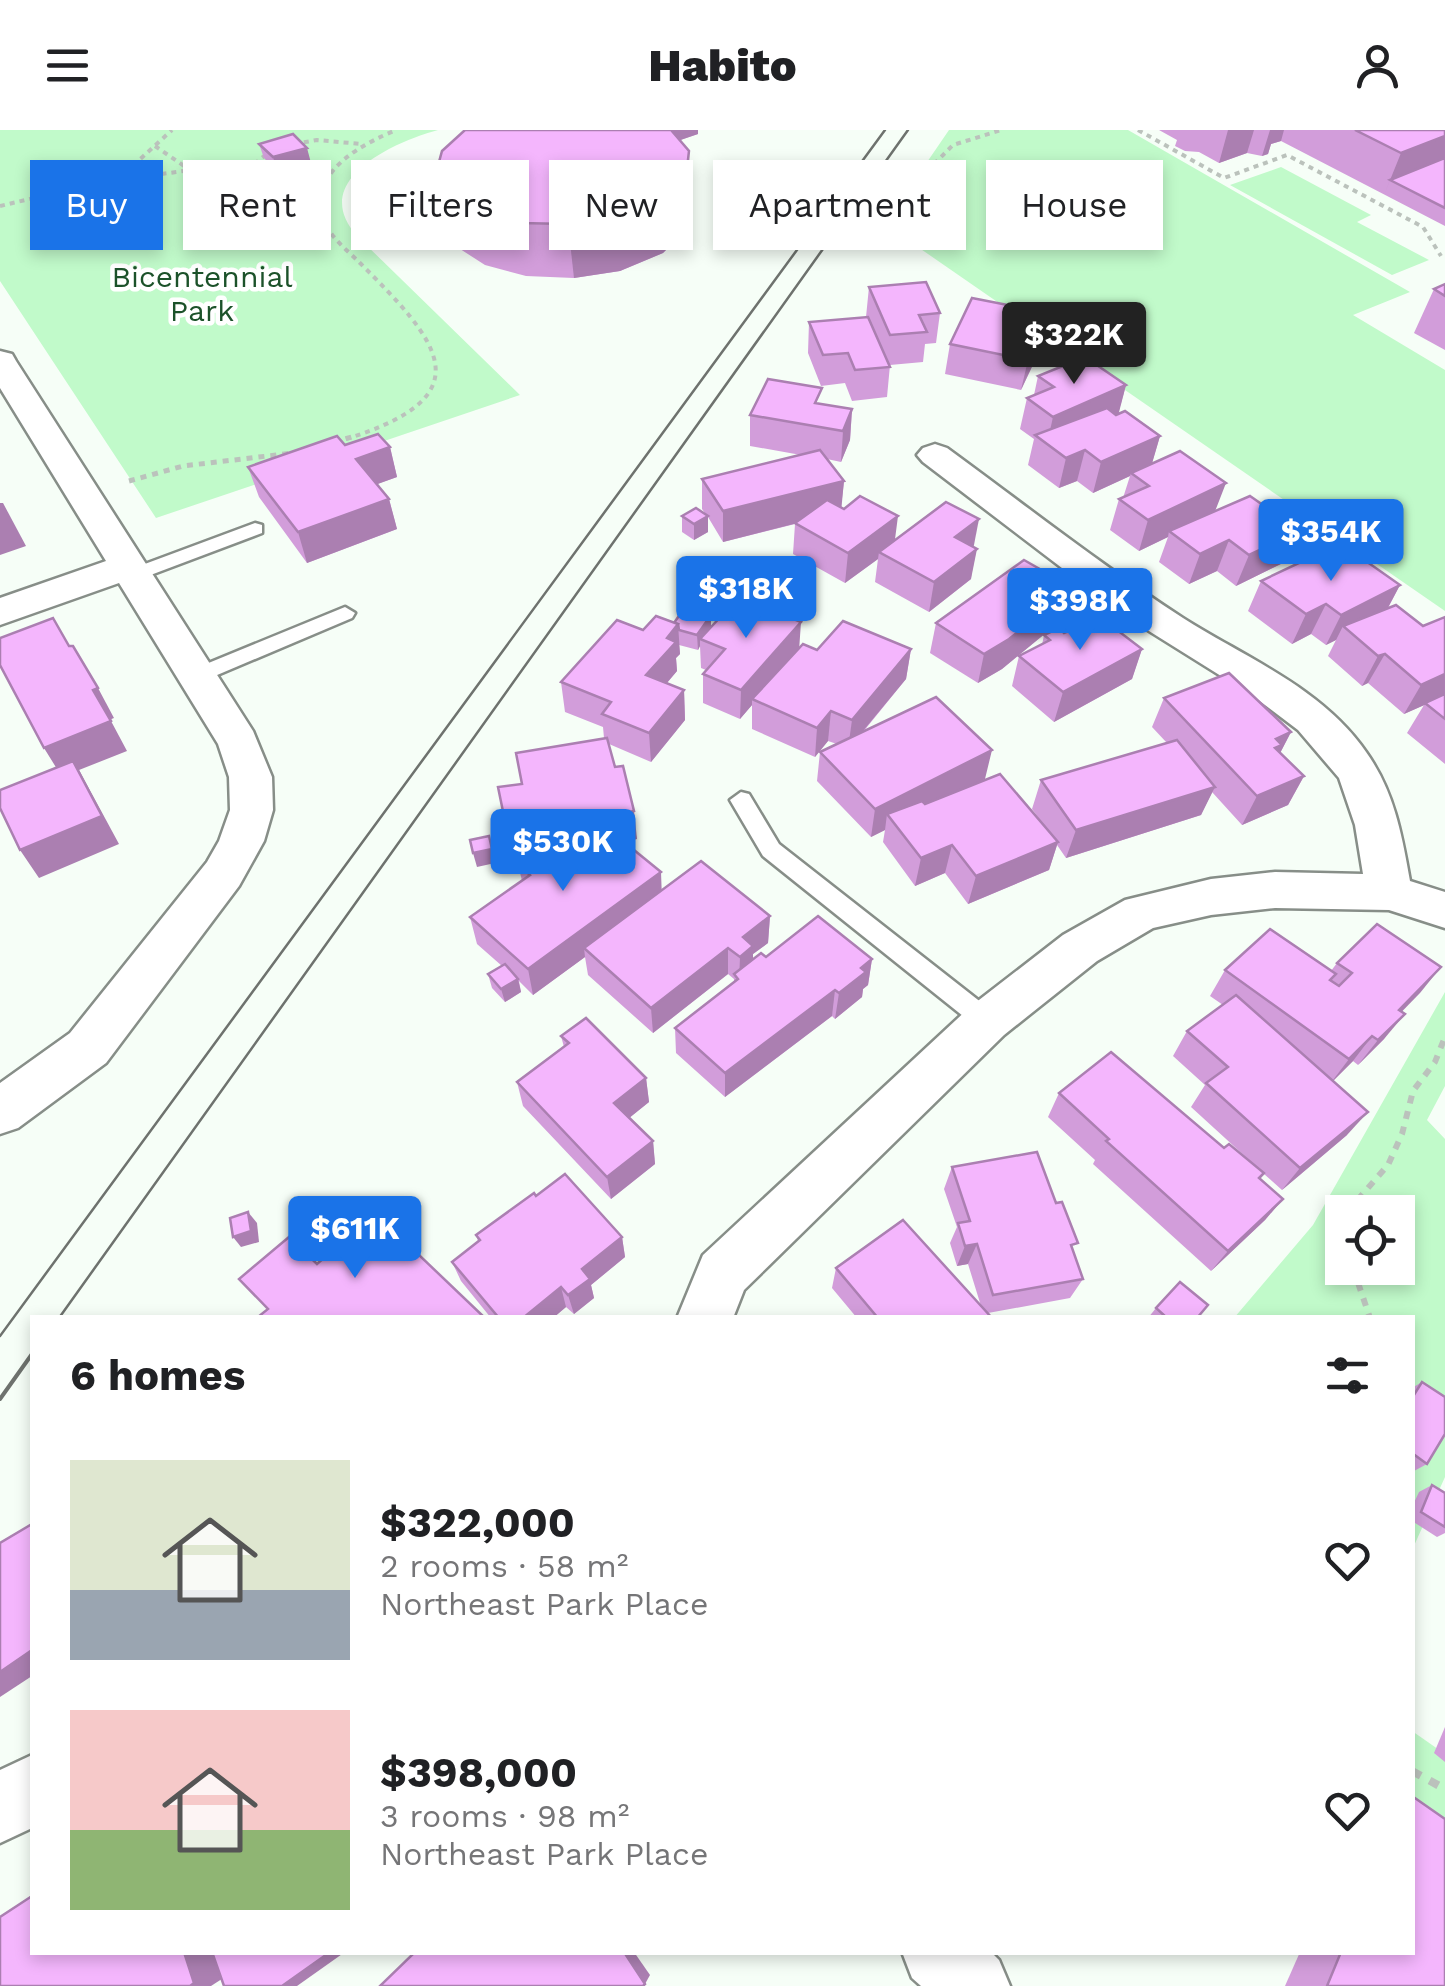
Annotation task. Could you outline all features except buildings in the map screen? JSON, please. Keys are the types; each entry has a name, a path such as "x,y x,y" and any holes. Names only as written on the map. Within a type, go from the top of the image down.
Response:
{"street":[{"path":"0,361 249,763 254,784 241,846 223,874 88,1048 0,1112"},
{"path":"934,454 1173,630 1249,673 1308,716 1350,760 1374,802 1389,892"},
{"path":"0,612 130,571"},
{"path":"706,1315 723,1273 988,1021 1080,948 1141,914 1212,897 1275,890 1389,892 1445,910"},
{"path":"0,1809 30,1790"},
{"path":"941,1955 973,1986"}],"lane":[{"path":"130,571 254,530"},
{"path":"196,676 345,613"},
{"path":"741,800 772,850 988,1021"}],"path":[{"path":"139,160 172,130"},
{"path":"331,173 363,144 396,130"},
{"path":"938,160 953,145 1001,130"},
{"path":"1138,130 1224,178 1287,156 1423,228 1441,256"},
{"path":"292,136 293,144"},
{"path":"284,147 318,140 363,144"},
{"path":"155,146 183,165"},
{"path":"256,160 274,150"},
{"path":"0,206 30,199"},
{"path":"327,444 392,420 423,400 438,380 437,356 417,323 331,232"},
{"path":"122,483 183,466 296,452"},
{"path":"1362,1195 1388,1165 1402,1134 1413,1091 1435,1062 1445,1037"},
{"path":"1359,1285 1369,1315"},
{"path":"1415,1773 1445,1789"}],"green space":[{"name":"Bicentennial Park","path":"0,130 438,130 372,160 351,160 351,180 342,198 351,226 351,250 371,250 520,395 156,518 0,281"},
{"path":"949,130 1128,130 1410,292 1353,315 1445,370 1445,611 922,250 966,250 966,160 928,160"},
{"path":"1281,167 1371,215 1357,222 1429,260 1392,275 1230,185"},
{"path":"1445,992 1445,1086 1427,1120 1445,1139 1445,1477 1415,1544 1415,1315 1237,1315 1313,1225 1325,1204 1325,1285 1415,1285 1415,1195 1330,1195"},
{"path":"1415,1733 1445,1754 1445,1834 1415,1812"}],"tram line":[{"path":"0,1336 885,130"},
{"path":"61,1315 908,130"},
{"path":"0,1399 30,1357"}]}
